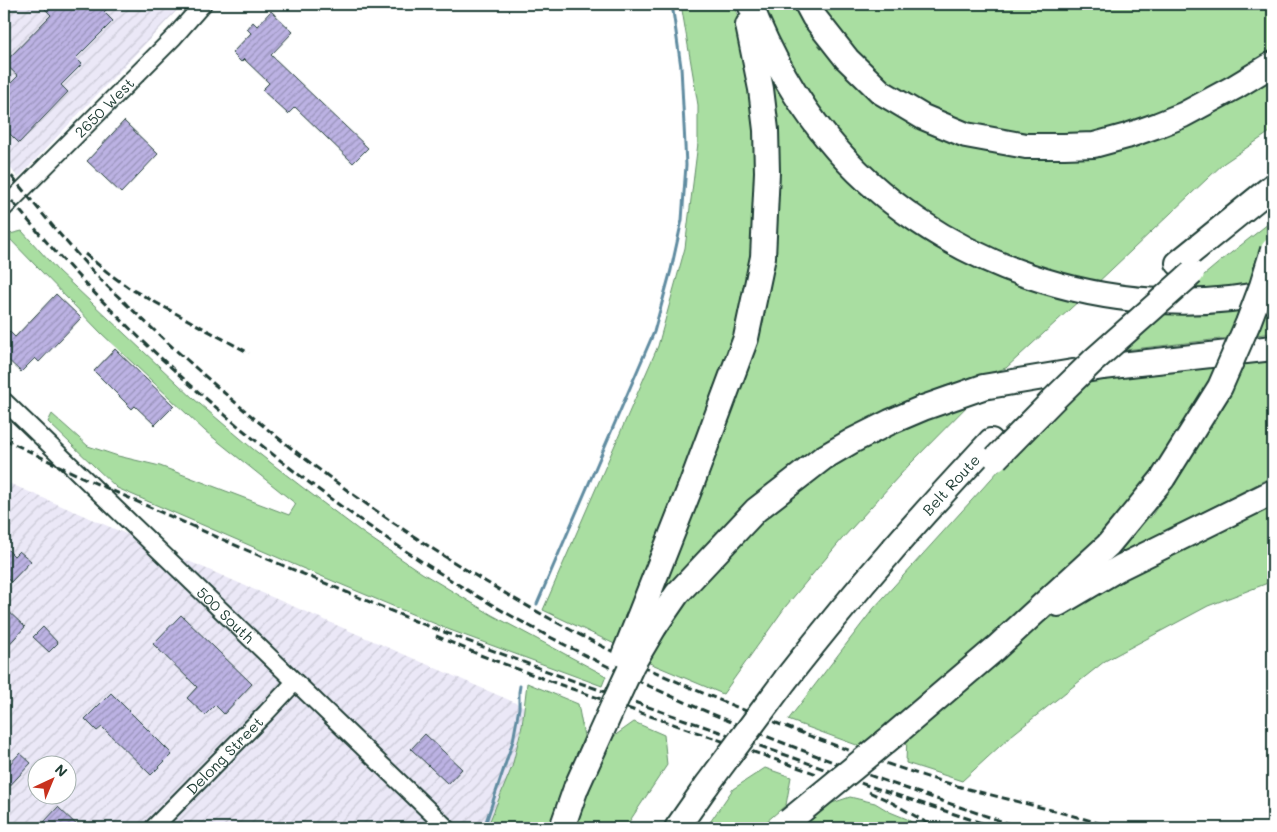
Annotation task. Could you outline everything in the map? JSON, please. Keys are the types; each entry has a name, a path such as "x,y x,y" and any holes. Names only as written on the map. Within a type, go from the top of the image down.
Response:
{"highway":[{"path":"562,828 576,788 632,665 692,483 746,338 763,257 767,172 766,130 761,89 743,4"},
{"path":"750,4 767,45 783,74 806,112 828,139 857,170 891,201 951,241 1023,274 1080,291 1124,298 1188,302 1236,299 1273,292"},
{"path":"807,4 814,17 848,59 881,92 923,117 966,135 1026,146 1094,145 1135,133 1183,115 1236,87 1273,64"},
{"name":"Belt Route","path":"677,828 713,790 791,685 900,564 993,450 1054,399 1185,268 1273,186"},
{"name":"Belt Route","path":"1185,268 1273,205"},
{"path":"785,825 996,648 1108,545 1163,478 1220,387 1248,323 1273,250"},
{"path":"646,623 677,594 756,510 823,458 890,422 983,387 1104,367 1273,348"},
{"path":"996,648 1059,604 1121,567 1273,492"},
{"name":"Belt Route","path":"696,828 713,790"}],"street":[{"name":"2650 West","path":"4,208 174,37 203,4"},
{"name":"500 South","path":"4,400 447,828"},
{"name":"Delong Street","path":"153,828 295,682"}],"shaded area":[{"path":"4,4 178,4 181,6 18,178 4,159"},
{"path":"4,481 548,717 511,828 4,828"}],"green space":[{"path":"681,4 735,4 749,63 758,124 760,217 733,354 623,648 543,610 658,346 685,248 698,143 698,105"},
{"path":"761,4 798,4 918,119 1073,151 1273,71 1273,130 1224,163 1093,287 962,241 844,149 779,49 777,35"},
{"path":"813,4 1273,4 1273,55 1169,113 1098,135 1008,136 932,112 872,73"},
{"path":"773,69 850,174 1082,298 1006,368 945,386 893,407 834,437 809,455 734,515 693,561 647,623 754,330 764,72"},
{"path":"1273,220 1273,287 1179,296 1222,260"},
{"path":"22,231 58,271 194,399 253,449 363,533 422,573 492,615 606,676 602,686 450,630 117,488 48,422 52,414 88,446 118,456 160,466 289,515 296,504 205,431 101,333 6,235"},
{"path":"1273,300 1273,333 1116,351 1163,308"},
{"path":"1273,355 1273,476 1152,538 1099,568 1145,515 1150,518 1163,499 1187,460 1241,358"},
{"path":"1232,356 1218,386 1093,550 862,747 788,720 874,608 1020,447 1096,373"},
{"path":"982,391 909,465 842,539 786,606 723,694 647,662 660,637 725,549 848,450"},
{"path":"1273,500 1273,581 1208,606 1105,661 1012,735 962,781 906,763 907,734 1027,634 1058,612"},
{"path":"527,683 578,704 584,736 548,828 487,828 512,767 522,726"},
{"path":"634,722 664,735 667,765 625,828 571,828 603,744"},
{"path":"765,768 791,777 786,805 759,828 706,828 733,789"},
{"path":"850,797 875,803 907,819 920,828 790,828 814,809"}],"building":[{"path":"40,4 112,4 104,12 113,21 76,58 82,64 61,85 68,92 19,143 4,128 4,90 18,76 4,63 51,15"},
{"path":"271,11 293,32 271,55 368,148 353,163 295,107 288,114 262,90 269,83 244,59 241,62 232,53 251,33 247,29 253,22 257,26"},
{"path":"124,121 158,154 121,193 87,161"},
{"path":"56,294 81,318 39,362 35,358 21,372 4,356 4,326 15,337"},
{"path":"115,349 174,406 155,425 135,406 132,409 94,371"},
{"path":"4,546 14,556 19,551 31,561 11,582 4,576"},
{"path":"4,607 25,627 4,650"},
{"path":"181,615 252,684 224,714 215,705 205,715 187,698 197,687 153,644"},
{"path":"43,627 58,643 49,652 33,637"},
{"path":"111,693 172,754 151,775 102,727 97,731 85,719"},
{"path":"425,734 462,769 448,784 411,749"},
{"path":"20,753 28,760 28,766 4,792 4,770"},
{"path":"58,807 80,828 51,828 44,822"}],"waterway":[{"path":"537,604 654,332 671,270 682,220 686,165 681,67 672,4"},
{"path":"484,828 513,741 519,708 520,686"}],"railway":[{"path":"4,167 103,282 230,398 322,472 369,506 467,570 599,645 754,714 892,766 968,789 1061,812 1115,828"},
{"path":"4,192 64,261 178,374 239,427 302,477 367,525 434,570 503,611 573,649 682,701 794,747 1022,828"},
{"path":"85,254 129,288 249,353"},
{"path":"4,439 84,478 244,549 415,621 560,676 866,785 997,828"},
{"path":"436,636 480,655 558,684 817,774"},
{"path":"869,792 889,801 936,828"}]}
